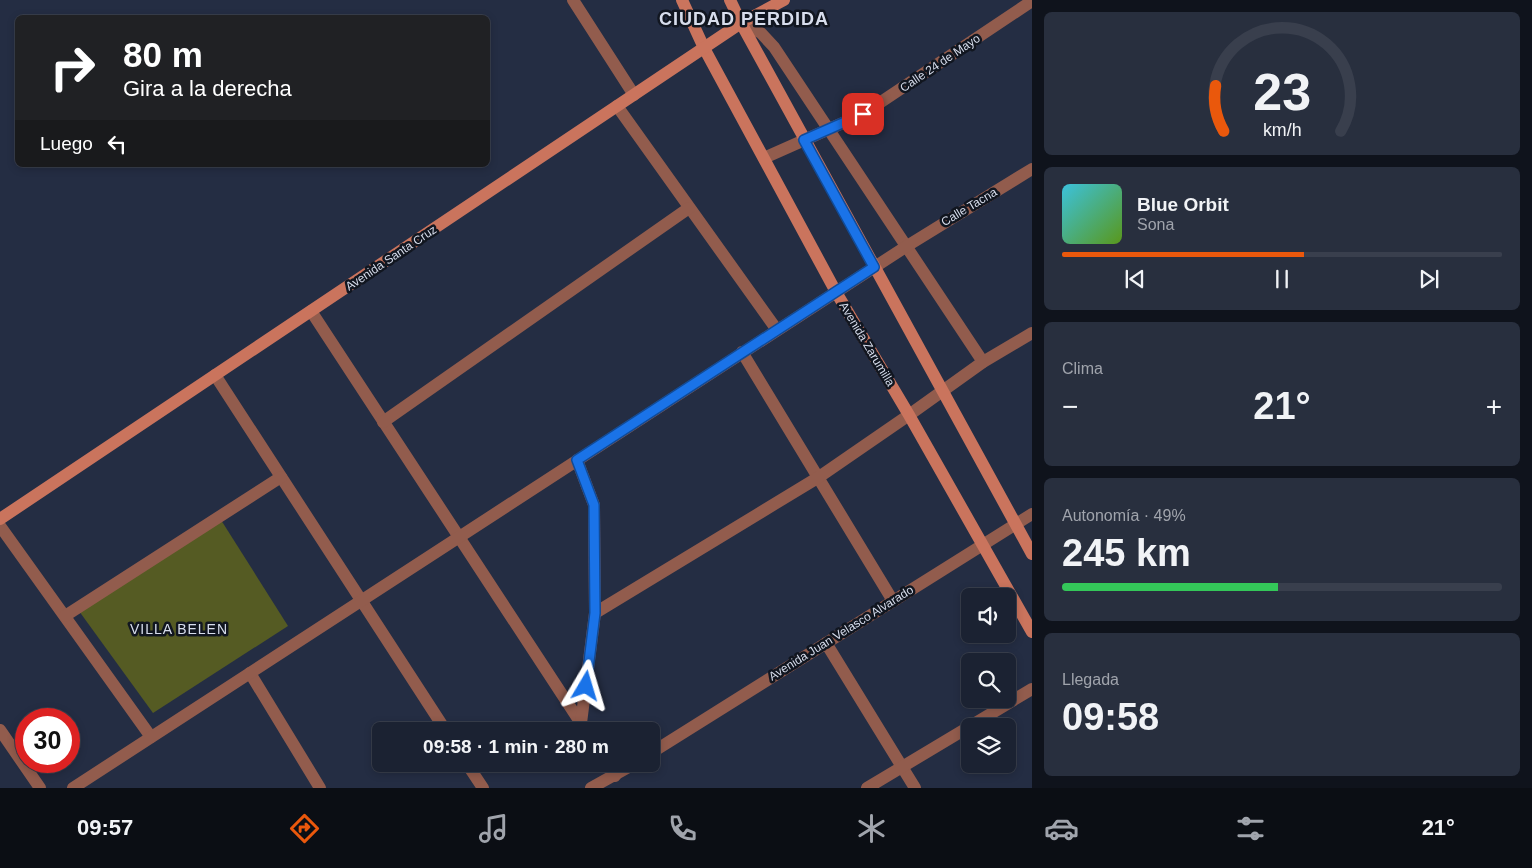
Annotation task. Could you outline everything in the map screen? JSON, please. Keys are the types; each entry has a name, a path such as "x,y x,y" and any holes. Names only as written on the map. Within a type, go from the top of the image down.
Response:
{"street":[{"path":"573,0 634,95"},
{"name":"Avenida Zarumilla","path":"682,0 704,48 836,292 909,415 1032,632"},
{"path":"730,0 804,140 1032,554"},
{"name":"Avenida Santa Cruz","path":"0,519 704,48 741,24 784,0"},
{"name":"Calle 24 de Mayo","path":"764,158 863,114 1032,1"},
{"path":"741,24 761,33 774,47 983,362"},
{"path":"617,106 777,330"},
{"name":"Calle Tacna","path":"73,788 742,352 907,246 1032,169"},
{"path":"383,422 689,208"},
{"path":"311,311 580,722"},
{"path":"595,613 819,477 983,362 1032,333"},
{"path":"742,352 893,601"},
{"path":"215,375 440,722"},
{"path":"577,460 594,505 595,613 584,722"},
{"path":"65,616 281,477"},
{"name":"Avenida Juan Velasco Alvarado","path":"660,747 1032,514"},
{"path":"0,526 151,737"},
{"path":"826,642 915,788"},
{"path":"250,673 320,788"},
{"path":"867,788 1032,689"},
{"path":"0,730 40,788"},
{"path":"472,772 483,788"},
{"path":"612,772 615,776"},
{"path":"591,788 621,772"}],"green space":[{"path":"221,520 288,626 153,713 79,611"}],"district":[{"name":"CIUDAD PERDIDA","path":"744,19"},
{"name":"VILLA BELEN","path":"179,629"}],"route":[{"path":"586,686 595,613 594,505 577,460 874,267 804,140 863,114"}]}
